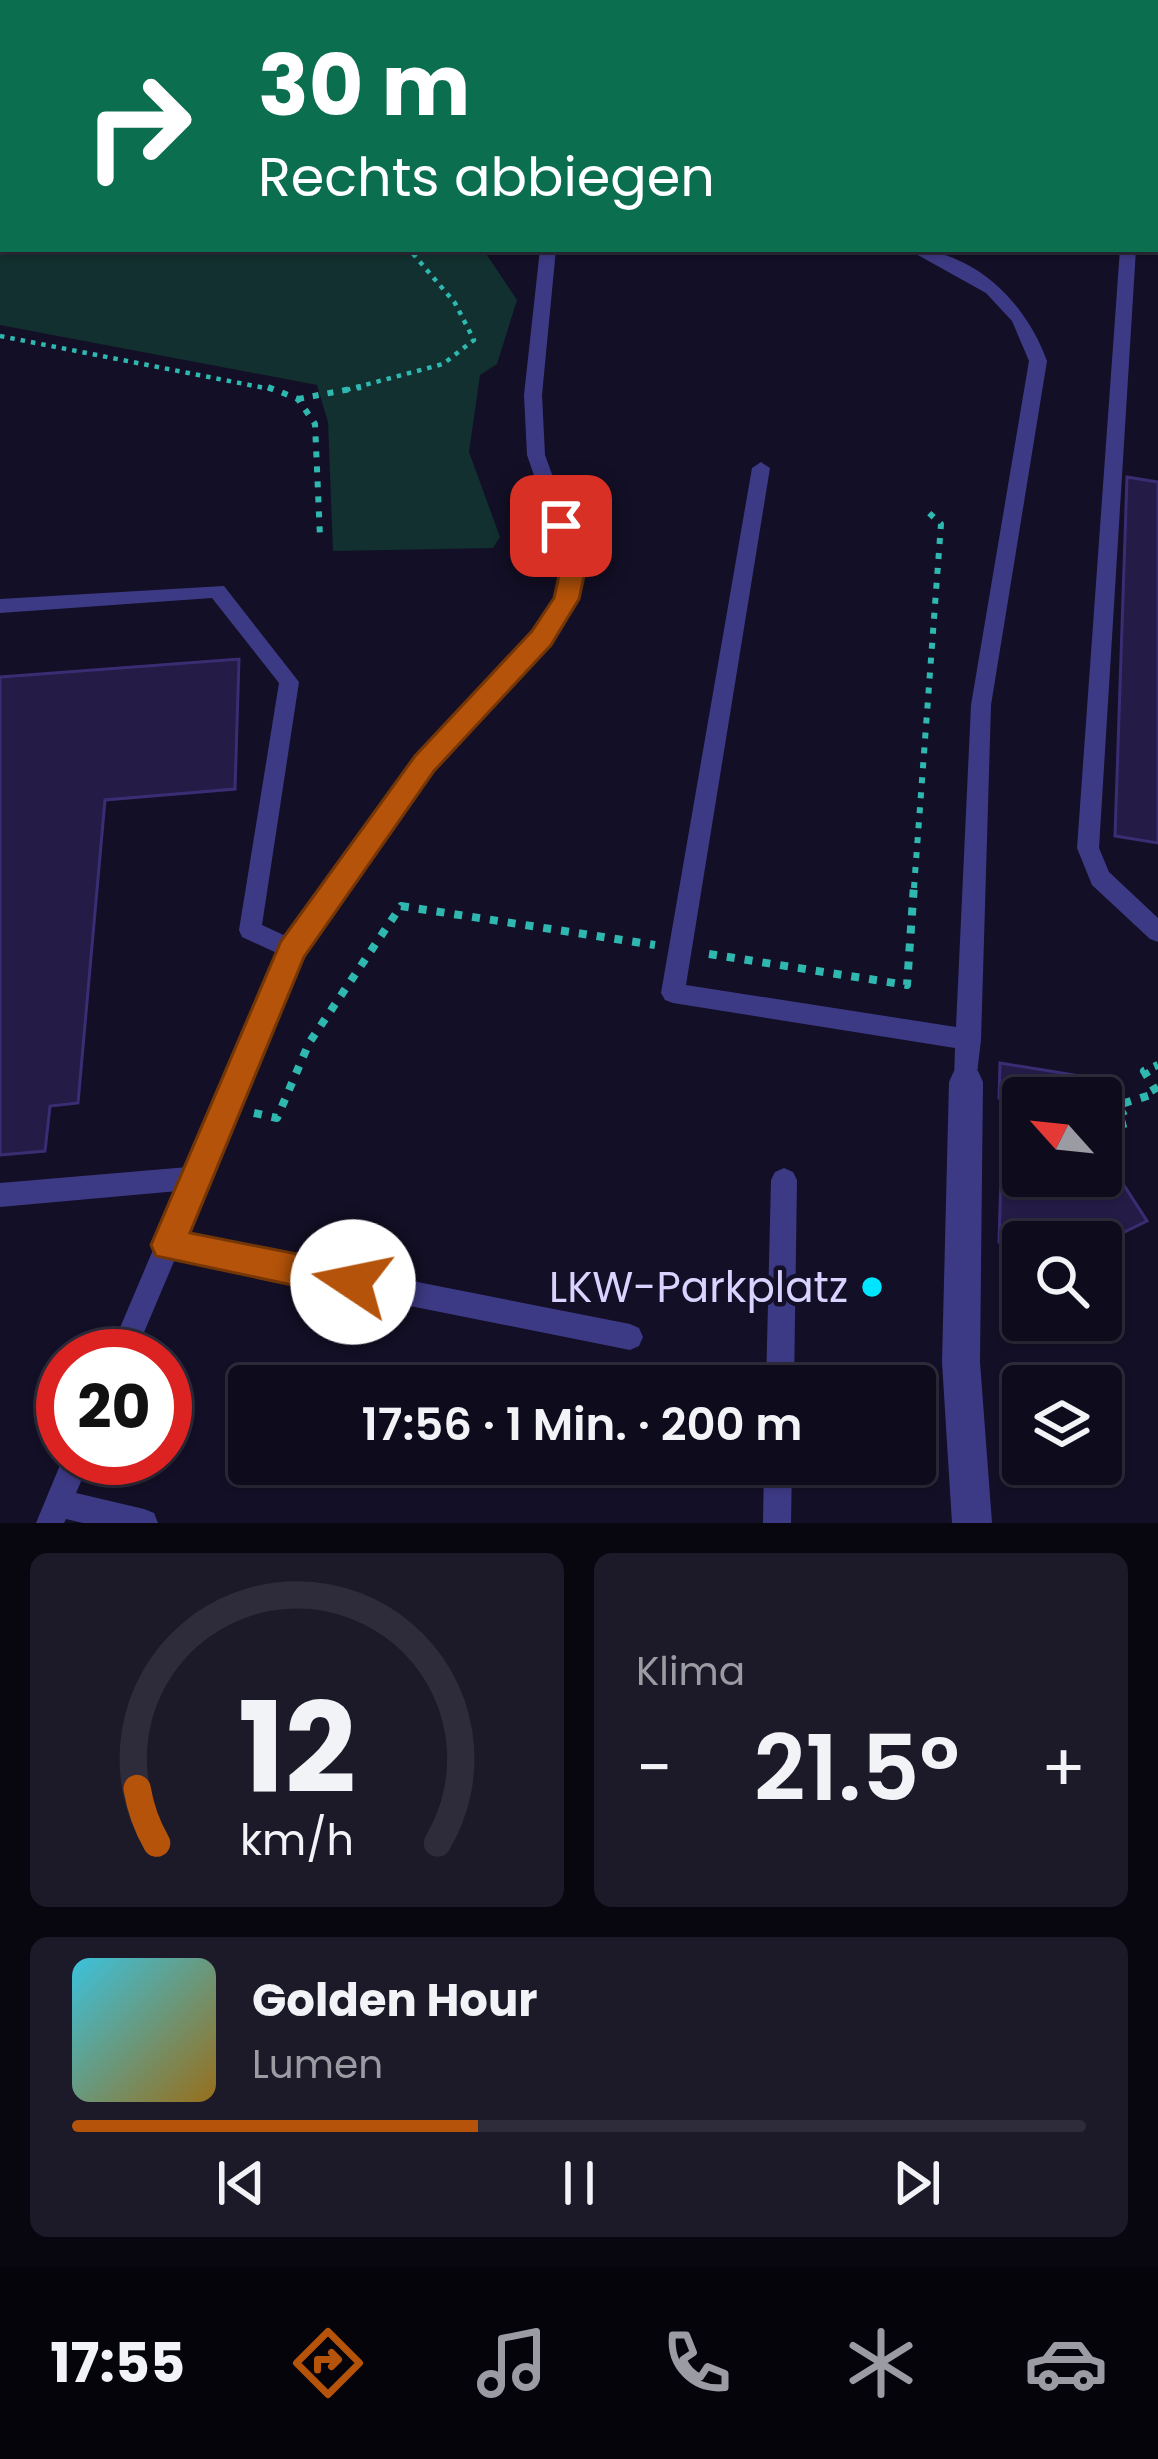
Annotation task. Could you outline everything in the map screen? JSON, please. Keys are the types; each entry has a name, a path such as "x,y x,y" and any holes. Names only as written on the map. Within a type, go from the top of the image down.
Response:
{"street":[{"path":"966,1082 961,1362 972,1523"}],"lane":[{"path":"132,1329 292,950 424,764 542,638 566,599 574,562 536,455 533,395 548,252"},
{"path":"922,252 986,281 1009,302 1030,332 1038,361 980,705 966,1082"},
{"path":"1128,252 1088,848 1100,878 1158,932"},
{"path":"761,468 673,994 969,1040"},
{"path":"0,606 218,591 290,682 250,930 292,950"},
{"path":"0,1195 197,1178"},
{"path":"780,1365 784,1180"},
{"path":"168,1245 630,1337"},
{"path":"66,1485 54,1513 144,1523"},
{"path":"777,1523 778,1485"}],"path":[{"path":"0,336 262,385 298,399 437,367 467,352 474,340 455,302 412,252"},
{"path":"298,399 315,424 320,537"},
{"path":"1122,1104 1157,1093 1144,1071 1158,1066"}],"green space":[{"path":"0,252 485,252 517,300 497,364 480,375 469,452 500,537 493,548 333,551 328,422 317,385 0,325"}],"building":[{"path":"1127,477 1158,482 1158,843 1115,836"},
{"path":"239,659 235,789 105,800 78,1103 50,1106 45,1151 0,1155 0,677"},
{"path":"1000,1063 1086,1077 1002,1077 999,1098"},
{"path":"1001,1176 1002,1197 1122,1197 1122,1182 1147,1221 1122,1233 1122,1221 1002,1221 999,1242"}],"place":[{"name":"LKW-Parkplatz","path":"872,1287"}],"route":[{"path":"353,1282 168,1245 292,950 424,764 542,638 566,599 574,562 561,526"}]}
